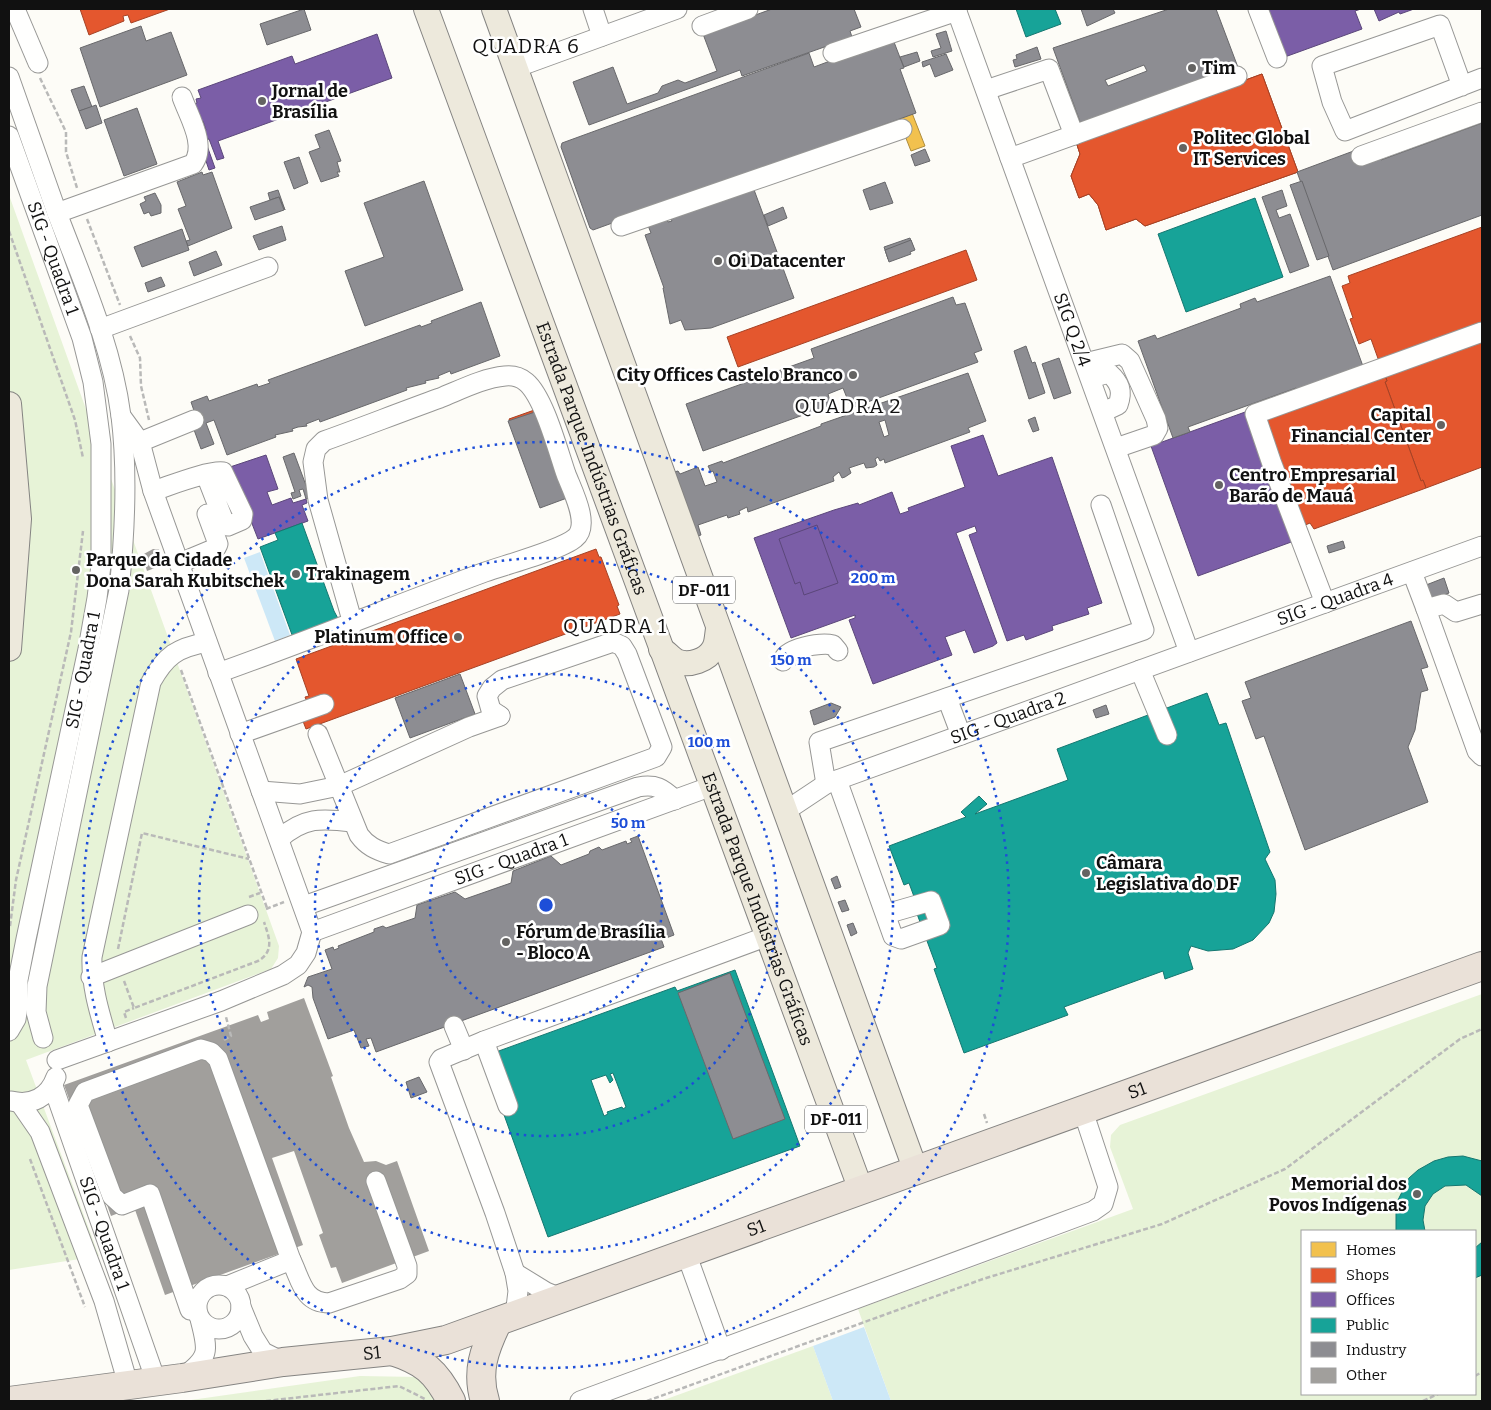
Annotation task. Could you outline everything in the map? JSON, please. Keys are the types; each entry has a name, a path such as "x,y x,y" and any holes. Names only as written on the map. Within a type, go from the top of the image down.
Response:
{"highway":[{"name":"S1","path":"9,1401 283,1362 392,1352 446,1340 506,1320 686,1253 1482,966"},
{"path":"485,1401 480,1379 480,1365 485,1347 506,1320"},
{"path":"392,1352 413,1358 427,1367 437,1377 451,1401"}],"main road":[{"name":"Estrada Parque Indústrias Gráficas","path":"426,9 861,1190"},
{"name":"DF-011","path":"494,9 774,786 916,1171"},
{"path":"9,404 19,520 9,649"},
{"path":"661,649 676,661 696,662 706,657 714,648 718,629"}],"street":[{"path":"16,9 38,63"},
{"path":"592,9 602,36"},
{"path":"515,68 677,9"},
{"path":"702,26 748,9"},
{"path":"1258,9 1277,58"},
{"path":"833,53 957,10"},
{"name":"SIG Q 2/4","path":"957,10 1189,652"},
{"path":"1462,86 1440,25 1322,66 1332,102 1345,131 1462,86 1482,78"},
{"path":"986,90 1049,69 1074,135"},
{"path":"1010,158 1237,76"},
{"name":"SIG - Quadra 1","path":"9,78 100,329 121,416 124,524 119,590 37,986 36,1012 43,1038 52,1048 57,1060"},
{"path":"57,213 193,164 199,156 199,146 182,97"},
{"path":"1361,156 1482,112"},
{"path":"622,226 902,129"},
{"name":"SIG - Quadra 1","path":"9,136 82,338 99,417 102,478 101,565 88,649 18,980 16,1019 9,1031"},
{"path":"100,329 268,267"},
{"path":"1325,603 1272,464 1256,414 1482,332"},
{"path":"1088,371 1122,354 1130,361 1156,419 1158,428 1154,435 1116,448"},
{"path":"218,673 353,624 392,606 564,545 576,538 581,530 581,520 542,408 534,391 517,376 505,376 473,385 324,441 316,449 313,462 318,500 353,624"},
{"name":"SIG - Quadra 1","path":"121,416 147,439 153,491 312,932 712,786"},
{"path":"147,439 194,420"},
{"path":"153,491 206,475"},
{"path":"886,914 832,782 819,742 1144,630 1101,505"},
{"path":"180,563 216,548 218,544 207,514"},
{"name":"SIG - Quadra 4","path":"1189,652 1482,546"},
{"path":"1412,572 1477,751 1482,756"},
{"path":"1426,609 1444,604 1456,612 1482,604"},
{"path":"108,1042 91,977 92,957 152,682 161,665 174,652 182,648 207,642"},
{"path":"261,791 300,794 339,786 469,727 500,716 491,710 487,696 492,688 502,680 613,642 622,646 627,654 660,739 661,752 656,757 400,852 389,854 371,847 358,835 354,822 339,786 318,734"},
{"path":"783,661 786,654 790,651 822,644 833,645 838,651"},
{"name":"SIG - Quadra 2","path":"774,786 795,788 832,782 1189,652"},
{"path":"1140,670 1167,735"},
{"path":"947,698 960,735"},
{"path":"240,734 324,704"},
{"name":"SIG - Quadra 2","path":"784,812 832,782"},
{"path":"302,901 638,787 659,786 676,800"},
{"path":"279,839 291,829 307,821 332,819 354,822"},
{"path":"91,977 248,915"},
{"path":"14,1102 33,1102 44,1096 53,1086 57,1073 57,1060 221,1001 283,975 298,965 306,953 312,932"},
{"path":"506,1320 518,1290 515,1273 438,1062 441,1059 484,1042 768,936"},
{"path":"454,1026 464,1050"},
{"path":"9,1035 18,1032 31,1033 43,1038"},
{"path":"484,1042 508,1106"},
{"path":"169,1379 199,1366 207,1348 150,1194 122,1205 112,1196 78,1105 85,1092 201,1049 211,1052 218,1059 291,1260 309,1298 318,1303 329,1303 400,1279 407,1274 407,1266 376,1181"},
{"name":"SIG - Quadra 1","path":"53,1086 169,1379"},
{"name":"SIG - Quadra 1","path":"14,1102 40,1132 104,1301 128,1384"},
{"path":"580,1401 1093,1211 1103,1204 1108,1187 1083,1111"},
{"path":"686,1253 721,1350"},
{"path":"195,1314 199,1298 205,1289 216,1285 227,1286 291,1260"},
{"path":"515,1273 546,1292 563,1299"},
{"path":"227,1286 238,1294 241,1307 253,1336 263,1352 283,1362"},
{"path":"195,1314 209,1327 220,1329 231,1326 235,1322 241,1307"}],"path":[{"path":"38,63 41,83 66,132 66,152 81,205 140,358 147,439"},
{"path":"9,231 75,420 83,468"},
{"path":"9,935 16,880 71,632 83,527"},
{"path":"174,652 267,908"},
{"path":"248,915 267,908 302,901"},
{"path":"228,1024 230,1033"},
{"path":"30,1158 84,1308"},
{"path":"266,1401 399,1386 428,1401"},
{"path":"1423,1401 1436,1395"}],"green space":[{"name":"Parque da Cidade Dona Sarah Kubitschek","path":"9,195 279,946 278,958 271,969 26,1060 99,1256 9,1270"},
{"path":"1482,994 1482,1401 891,1401 858,1309 1133,1209 1110,1147 1111,1135 1120,1125"},
{"path":"813,1346 833,1401 661,1401"},
{"path":"360,1376 419,1377 440,1401 184,1401"}],"water":[{"path":"260,552 290,635 275,641 244,558"},
{"path":"864,1327 891,1401 833,1401 813,1346"}],"building: Homes":[{"path":"912,113 925,146 911,151 898,118"}],"building: Shops":[{"path":"80,9 170,9 131,23 128,15 123,16 124,21 89,35"},
{"name":"Politec Global IT Services","path":"1262,74 1298,172 1145,226 1136,219 1106,230 1098,205 1089,194 1079,198 1071,176 1080,154 1076,142","holes":["1213,191 1215,199 1178,213 1180,203"]},
{"name":"Politec Global IT Services","path":"1262,74 1298,172 1145,226 1136,219 1106,230 1098,205 1089,194 1079,198 1071,176 1080,154 1076,142"},
{"path":"1482,227 1482,326 1380,364 1371,339 1359,344 1350,319 1353,318 1342,286 1350,283 1348,276"},
{"path":"966,250 977,280 738,367 727,337"},
{"name":"Capital Financial Center","path":"1482,326 1482,467 1426,488 1423,480 1421,481 1385,382 1387,381 1381,364"},
{"path":"1381,364 1387,381 1385,382 1421,481 1423,480 1426,488 1314,529 1310,523 1303,526 1260,407"},
{"path":"540,408 571,494 542,506 509,419"},
{"name":"Platinum Office","path":"596,549 599,557 601,557 619,605 617,606 620,614 306,729 301,716 307,702 305,697 309,696 296,659"}],"building: Offices":[{"path":"1264,9 1361,9 1355,11 1362,29 1282,58"},
{"path":"1374,9 1414,9 1400,14 1399,12 1379,21"},
{"name":"Jornal de Brasília","path":"377,34 392,78 218,141 224,158 217,160 209,139 205,140 215,168 209,170 197,134 206,130 203,121 196,124 190,106 197,103 196,99 201,98 198,90 292,56 295,64"},
{"name":"Centro Empresarial Barão de Mauá","path":"1259,407 1294,541 1198,576 1151,446"},
{"path":"983,435 998,476 1052,457 1102,603 1087,608 1089,614 1052,626 1053,630 1026,640 1024,635 1007,641 969,535 977,532 975,526 956,533 997,643 993,646 974,653 965,630 945,637 952,655 873,684 849,620 855,618 855,615 791,638 754,538 834,510 858,503 859,505 892,492 900,514 909,511 908,508 965,487 951,446"},
{"path":"266,455 278,489 267,492 272,505 291,498 293,503 306,499 307,503 302,505 308,521 258,539 230,467"},
{"path":"817,525 838,583 804,595 800,582 795,584 779,539"}],"building: Public":[{"path":"1016,9 1055,9 1061,24 1026,37"},
{"path":"1255,198 1283,277 1186,312 1158,234"},
{"name":"Trakinagem","path":"302,523 334,611 342,626 295,643 260,547 278,540 275,533"},
{"name":"Câmara Legislativa do DF","path":"1207,693 1219,725 1226,723 1270,852 1265,859 1275,880 1276,894 1274,912 1269,923 1253,940 1233,949 1208,951 1191,946 1188,953 1193,969 1165,979 1163,971 1064,1007 1068,1015 964,1053 934,969 937,968 913,903 916,902 909,883 904,885 889,846 966,817 961,812 979,796 987,804 975,814 1068,780 1057,749"},
{"path":"735,970 800,1146 548,1237 503,1112 496,1052 675,987 677,991","holes":["613,1073 626,1107 607,1112 608,1114 604,1116 591,1080 606,1075 610,1083 613,1080 610,1074"]},
{"name":"Memorial dos Povos Indígenas","path":"1463,1156 1482,1161 1482,1196 1466,1185 1445,1186 1433,1194 1425,1206 1423,1220 1425,1230 1396,1230 1396,1204 1409,1178 1418,1170 1434,1161 1448,1157"},
{"path":"1482,1242 1482,1275 1476,1278 1476,1247"}],"building: Industry":[{"path":"304,9 311,30 267,45 260,24"},
{"path":"772,9 854,9 861,27 850,31 852,37 830,45 742,76 740,70 589,125 573,82 613,67 627,104 658,93 662,86 678,80 685,83 717,71 703,34"},
{"path":"1081,9 1113,9 1115,13 1087,26"},
{"name":"Tim","path":"1169,9 1216,9 1239,70 1083,130 1053,48","holes":["1144,65 1147,71 1108,86 1105,80"]},
{"path":"141,26 146,41 171,32 187,75 100,107 80,48"},
{"path":"946,31 952,51 933,57 931,51 941,48 936,34"},
{"path":"889,39 894,42 904,68 900,69 916,113 593,230 590,228 561,147 562,143 809,53 814,67"},
{"path":"1037,47 1041,59 1015,67 1013,60 1017,59 1016,55"},
{"path":"917,52 920,61 904,67 900,57"},
{"path":"946,54 953,70 935,77 930,64 923,67 922,62"},
{"path":"84,86 92,107 79,111 71,90"},
{"path":"96,105 102,123 86,129 79,111"},
{"path":"137,108 157,164 124,176 104,120"},
{"path":"1482,123 1482,215 1333,270 1297,172 1375,143 1381,160"},
{"path":"329,130 341,161 337,162 340,172 337,172 339,176 321,182 309,152 320,148 315,135"},
{"path":"925,149 930,161 915,166 911,155"},
{"path":"299,157 308,183 294,189 284,162"},
{"path":"202,172 203,175 212,172 232,228 188,246 186,241 190,240 178,209 186,206 177,182"},
{"path":"424,181 463,290 365,326 345,271 384,257 364,203"},
{"path":"1302,181 1329,256 1317,260 1290,185"},
{"path":"885,182 893,203 870,210 863,190"},
{"name":"Oi Datacenter","path":"753,187 794,298 711,328 685,330 681,320 670,324 664,288 645,235 651,233 647,223 666,216 668,222 672,221 670,217"},
{"path":"278,190 285,210 279,197 270,200 268,193"},
{"path":"1282,190 1287,206 1276,210 1279,218 1290,214 1309,266 1290,273 1262,197"},
{"path":"155,193 161,205 161,213 151,216 149,212 144,214 140,204 146,201 144,197"},
{"path":"279,197 284,210 255,220 250,207"},
{"path":"783,207 787,218 768,226 764,215"},
{"path":"282,226 286,240 259,250 253,236"},
{"path":"182,229 189,250 142,267 134,247"},
{"path":"910,238 914,249 888,259 884,247"},
{"path":"911,240 915,250 910,252 911,254 889,262 885,250"},
{"path":"216,251 222,265 194,276 189,262"},
{"path":"1330,276 1364,369 1298,393 1296,388 1188,427 1190,432 1173,438 1138,341 1155,335 1157,339 1241,308 1240,304 1255,298 1257,302"},
{"path":"161,277 165,286 148,292 145,283"},
{"name":"City Offices Castelo Branco","path":"953,297 956,305 965,303 982,350 974,353 978,362 851,408 843,388 828,394 831,405 703,451 686,404 814,358 811,349"},
{"path":"481,302 500,356 451,374 450,371 438,376 439,378 425,381 426,383 406,388 407,390 320,422 319,419 306,424 307,426 275,435 276,437 227,455 214,420 206,423 214,444 201,449 193,427 199,425 191,402 207,396 209,401 257,384 258,387 270,383 268,380 420,325 421,327 432,323 431,321"},
{"path":"1026,346 1032,363 1035,362 1045,393 1029,399 1014,351"},
{"path":"1059,358 1071,393 1054,399 1042,364"},
{"path":"968,373 986,421 968,428 970,432 885,463 884,459 880,461 878,457 875,459 877,465 874,467 866,468 864,463 849,468 851,473 845,477 842,478 839,472 833,477 834,481 748,512 747,507 739,511 740,514 728,518 727,515 698,525 701,535 697,536 674,472 678,471 680,474 698,467 705,486 717,482 713,471 711,472 708,466 722,461 723,463 821,426 821,424","holes":["885,420 889,435 884,437 879,422"]},
{"path":"535,412 567,498 540,508 508,421"},
{"path":"1035,417 1039,430 1033,432 1028,420"},
{"path":"294,453 307,488 312,486 316,496 306,499 303,489 299,490 301,496 293,499 291,493 295,492 283,457"},
{"path":"1343,541 1345,548 1329,553 1327,546"},
{"path":"1444,578 1449,593 1427,602 1421,587"},
{"path":"1411,621 1428,667 1421,669 1428,690 1421,692 1415,730 1408,747 1428,802 1305,850 1264,736 1256,739 1242,701 1251,698 1245,682"},
{"path":"460,674 475,714 410,738 395,698"},
{"path":"831,703 841,707 835,717 814,725 810,711"},
{"path":"1106,705 1109,714 1096,718 1093,710"},
{"name":"Fórum de Brasília - Bloco A","path":"638,836 674,935 666,938 664,931 659,933 664,947 376,1052 371,1038 366,1039 369,1046 361,1048 354,1030 328,1039 313,998 312,987 308,985 304,987 308,977 332,969 325,950 333,947 334,950 339,948 338,946 374,932 374,929 383,926 386,928 415,918 417,905 455,892 465,899 511,883 513,871 551,856 561,865 589,854 590,851 599,847 602,850 626,841 627,844 632,842 630,839"},
{"path":"837,876 841,887 835,889 831,879"},
{"path":"845,900 849,910 842,912 838,902"},
{"path":"853,923 857,933 851,936 847,925"},
{"path":"730,973 785,1119 733,1139 678,993"},
{"path":"419,1077 427,1092 411,1098 406,1082"}],"building: Other":[{"path":"153,549 159,549 160,566 147,571 142,555"},
{"path":"304,998 333,1076 331,1077 349,1128 364,1162 376,1161 386,1165 397,1161 429,1251 342,1283 336,1267 331,1268 319,1235 323,1233 294,1151 272,1158 303,1245 165,1295 134,1207 111,1216 64,1085 258,1015 261,1022 269,1019 267,1012"}],"place":[{"name":"Tim","path":"1192,68"},
{"name":"Jornal de Brasília","path":"262,101"},
{"name":"Politec Global IT Services","path":"1183,148"},
{"name":"Oi Datacenter","path":"718,261"},
{"name":"City Offices Castelo Branco","path":"853,375"},
{"name":"Capital Financial Center","path":"1441,425"},
{"name":"Centro Empresarial Barão de Mauá","path":"1219,485"},
{"name":"Parque da Cidade Dona Sarah Kubitschek","path":"76,570"},
{"name":"Trakinagem","path":"296,574"},
{"name":"Platinum Office","path":"458,637"},
{"name":"Câmara Legislativa do DF","path":"1086,873"},
{"name":"Fórum de Brasília - Bloco A","path":"506,942"},
{"name":"Memorial dos Povos Indígenas","path":"1417,1194"}],"district":[{"name":"QUADRA 6","path":"526,46"},
{"name":"QUADRA 2","path":"848,406"},
{"name":"QUADRA 1","path":"615,626"}]}
